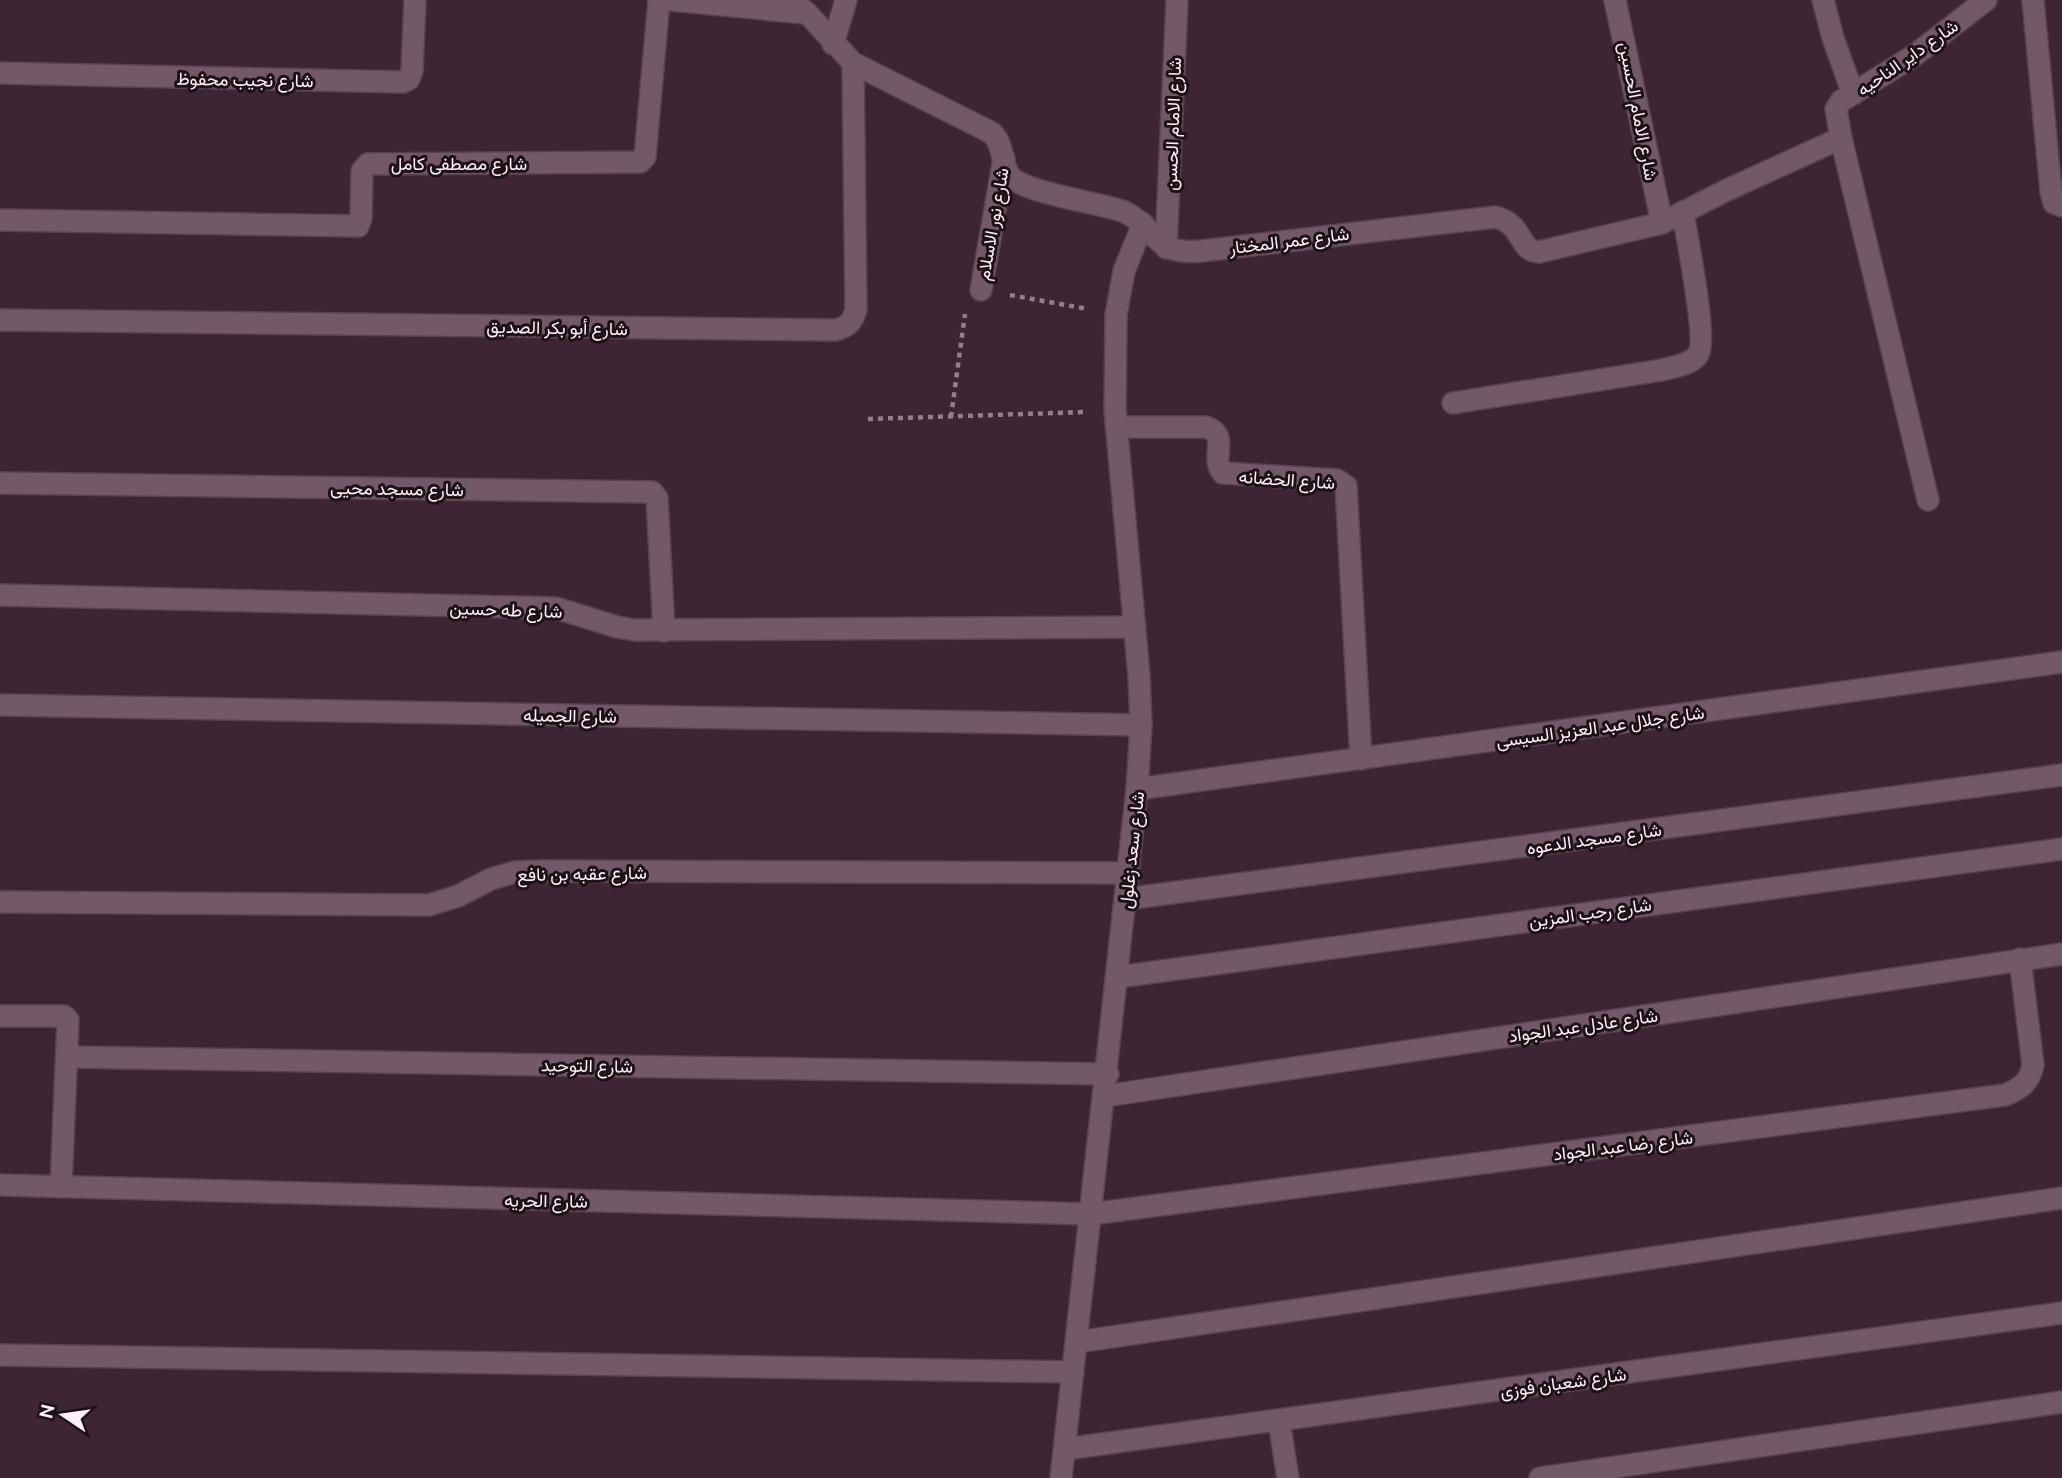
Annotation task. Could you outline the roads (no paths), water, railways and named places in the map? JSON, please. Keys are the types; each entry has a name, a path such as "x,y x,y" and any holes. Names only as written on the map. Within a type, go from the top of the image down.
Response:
{"street":[{"name":"شارع نجيب محفوظ","path":"0,73 403,82 409,79 412,71 415,0"},
{"name":"شارع مصطفى كامل","path":"0,220 358,226 361,218 362,171 369,163 640,162 645,157 659,0"},
{"path":"671,0 807,13"},
{"path":"790,0 807,13 853,63 985,128 999,140 1011,176 1023,184 1113,208 1135,217 1167,248"},
{"path":"833,44 846,0"},
{"name":"شارع الامام الحسن","path":"1167,248 1177,0"},
{"name":"شارع الامام الحسين","path":"1615,0 1662,223"},
{"path":"1823,0 1853,94"},
{"name":"شارع داير الناحيه","path":"1839,128 1836,109 1841,101 1915,55 1986,0"},
{"path":"2033,0 2051,192 2054,203 2062,206"},
{"name":"شارع أبو بكر الصديق","path":"0,320 807,330 835,330 845,327 853,320 856,310 853,63"},
{"path":"1839,128 1928,500"},
{"name":"شارع عمر المختار","path":"1167,248 1182,252 1201,251 1495,217 1510,222 1526,247 1539,252 1662,223 1839,128"},
{"name":"شارع نور الاسلام","path":"981,290 1004,158"},
{"path":"1453,402 1662,370 1696,358 1700,352 1702,330 1683,212"},
{"name":"شارع سعد زغلول","path":"1061,1478 1108,1074 1137,789 1141,725 1116,419 1116,315 1124,271 1143,224"},
{"name":"شارع الحضانه","path":"1116,419 1206,427 1213,430 1218,435 1218,465 1223,473 1337,480 1346,486 1362,758"},
{"name":"شارع مسجد محيى","path":"0,483 652,492 657,498 664,631"},
{"name":"شارع طه حسين","path":"0,595 556,608 617,627 664,631 1135,627"},
{"name":"شارع جلال عبد العزيز السيسى","path":"1137,789 2062,662"},
{"name":"شارع الجميله","path":"0,705 1141,725"},
{"name":"شارع مسجد الدعوه","path":"1126,899 2062,775"},
{"name":"شارع رجب المزين","path":"1118,977 2062,849"},
{"name":"شارع عقبه بن نافع","path":"0,902 429,905 458,896 491,879 515,872 544,871 1129,873"},
{"name":"شارع عادل عبد الجواد","path":"1105,1096 2062,954"},
{"name":"شارع رضا عبد الجواد","path":"1091,1214 2005,1095 2024,1084 2031,1075 2033,1065 2020,959"},
{"path":"0,1016 67,1018 61,1187"},
{"name":"شارع التوحيد","path":"67,1057 1108,1074"},
{"name":"شارع الحريه","path":"0,1185 1091,1214"},
{"path":"1077,1342 2062,1198"},
{"name":"شارع شعبان فوزى","path":"1065,1449 2062,1313"},
{"path":"0,1355 1073,1372"},
{"path":"1540,1478 2062,1402"},
{"path":"1279,1421 1288,1478"}]}
